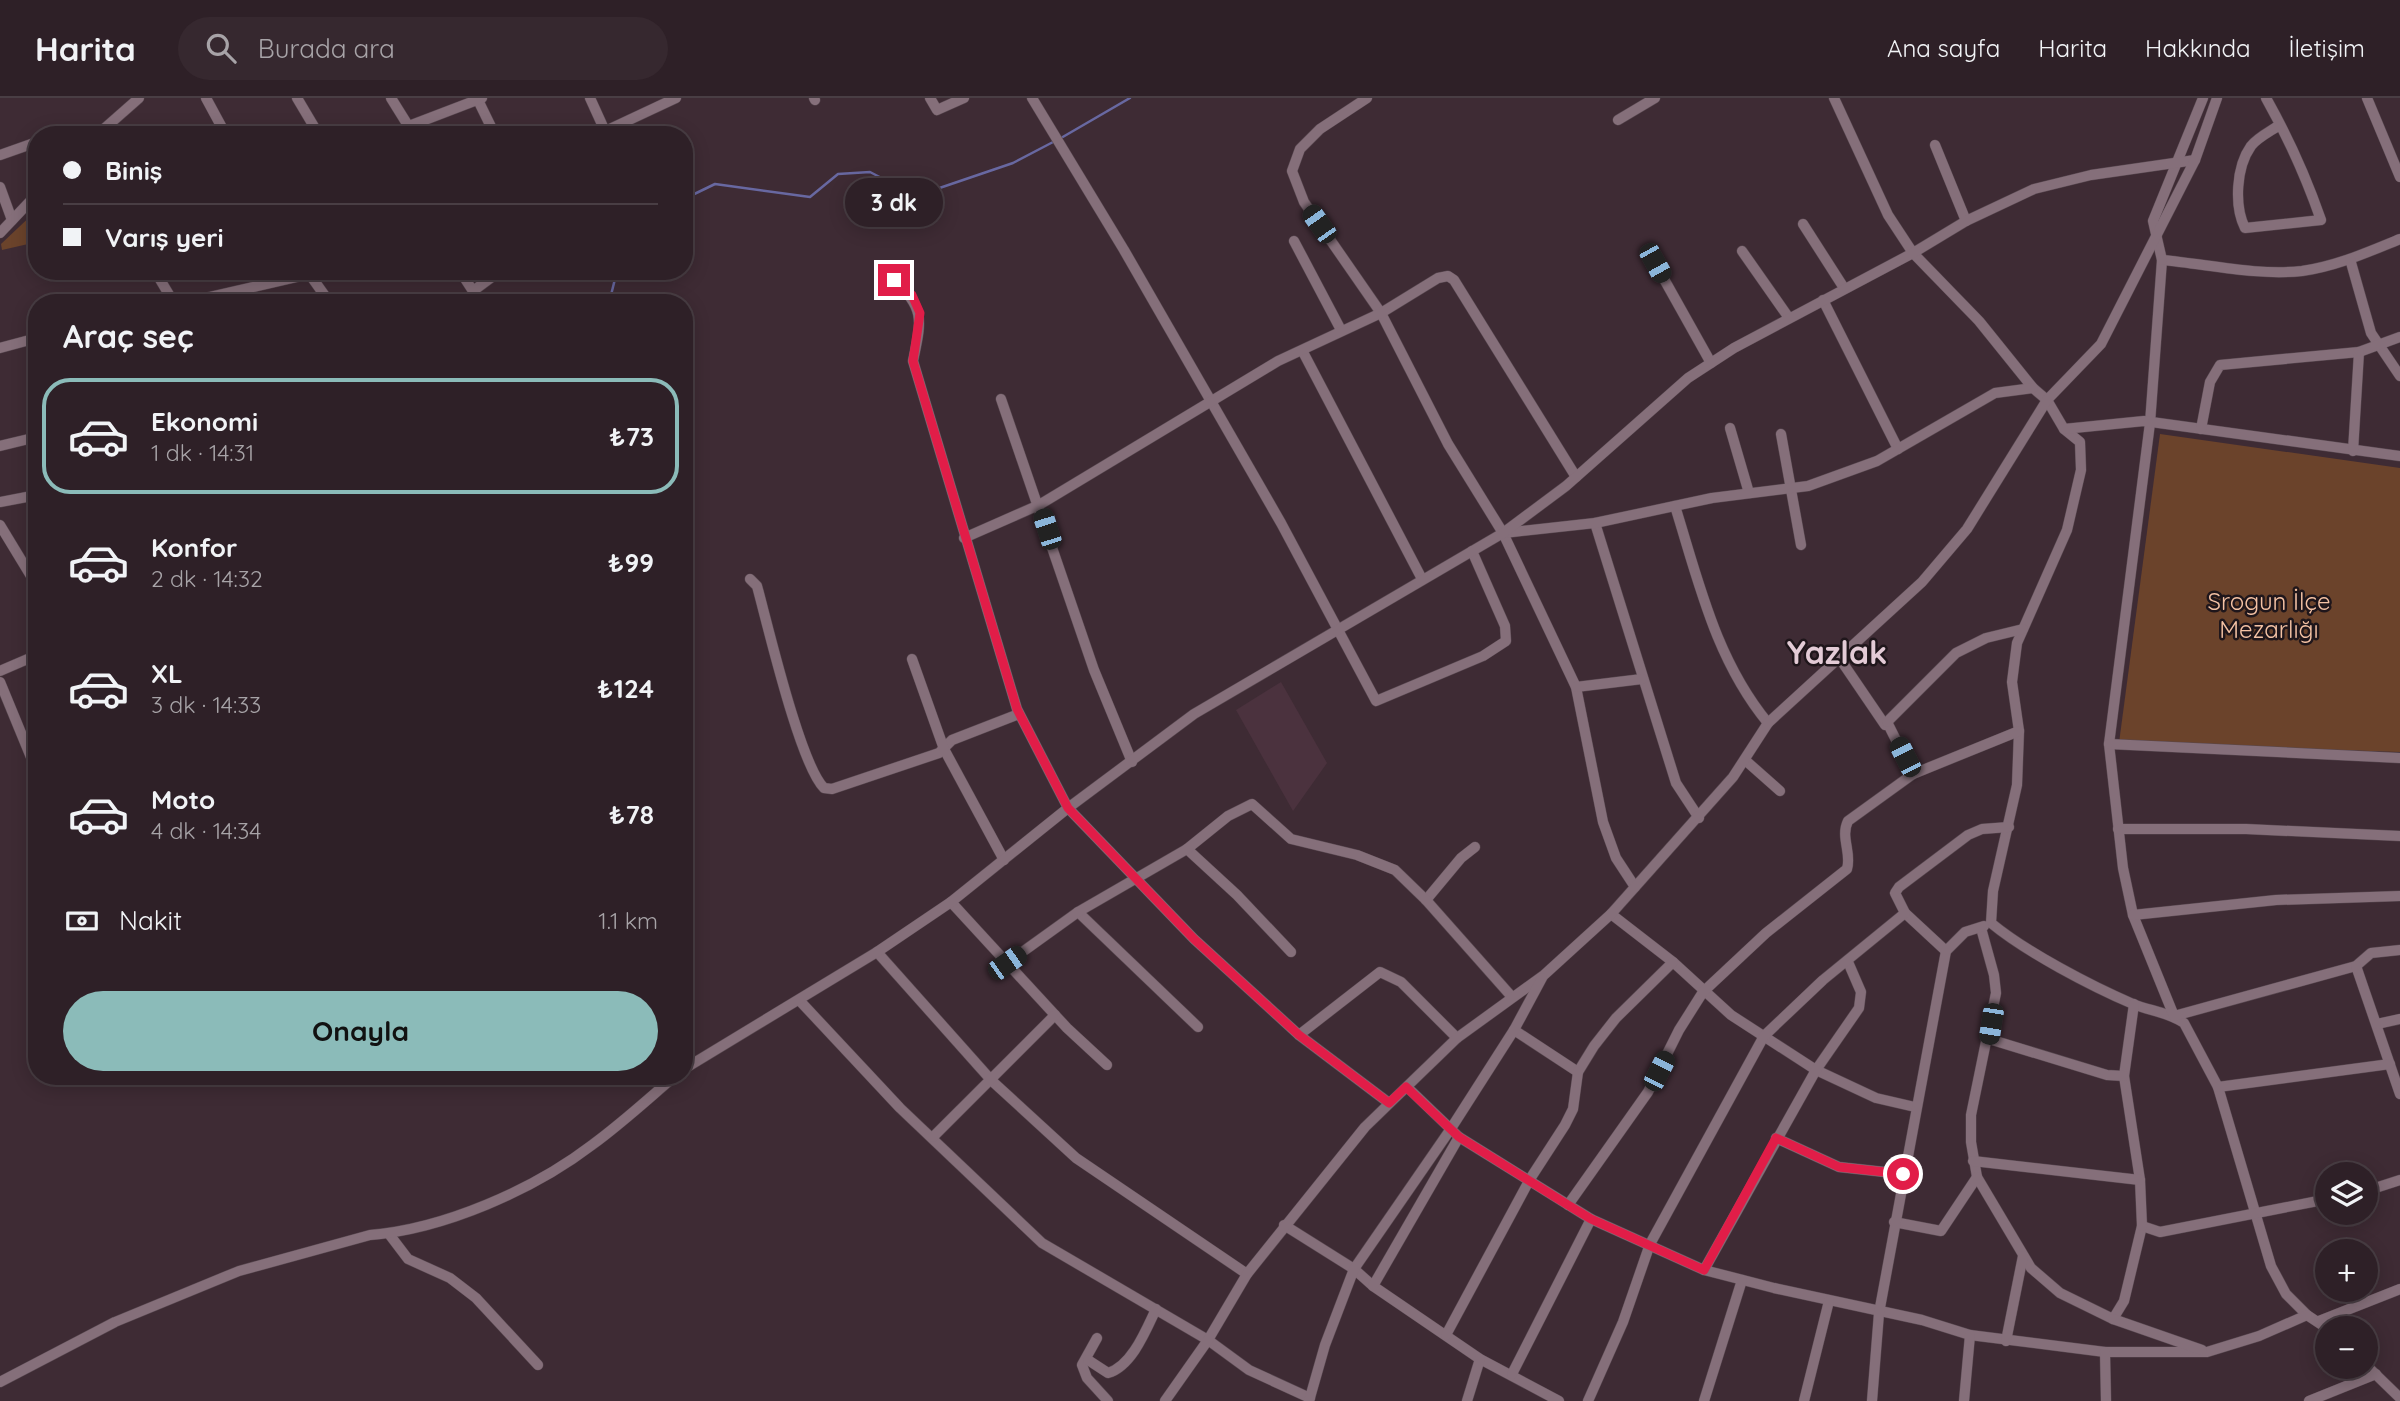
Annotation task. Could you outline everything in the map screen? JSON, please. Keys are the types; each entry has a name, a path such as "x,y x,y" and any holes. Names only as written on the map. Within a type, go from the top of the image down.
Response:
{"street":[{"path":"107,126 139,98"},
{"path":"206,98 221,126"},
{"path":"297,98 314,126"},
{"path":"391,98 408,126"},
{"path":"590,98 599,126"},
{"path":"616,126 676,98"},
{"path":"930,98 937,110 964,98"},
{"path":"1032,98 1281,523 1376,701 1483,656 1506,641 1506,634 1472,551"},
{"path":"1367,98 1320,129 1300,149 1292,171 1304,202 1381,313 1448,444 1503,533 1576,687 1603,822 1616,858 1635,887"},
{"path":"1618,120 1655,98"},
{"path":"1834,98 1888,215 1913,253 1979,321 2032,388 2047,400 2064,429 2080,442 2081,470 2067,530 2017,643 2012,682 2019,731 2017,785 1986,925 1996,993 1989,1039 1971,1115 1973,1161 1977,1177 2023,1256 2060,1293 2113,1319 2207,1352"},
{"path":"2174,1016 2133,915 2118,829 2109,744 2150,423 2162,260 2155,239 2154,222 2203,98"},
{"path":"1165,1401 1208,1340 1247,1274 1284,1225 1389,1103 1457,1038 1544,975 1611,914 1699,818 1745,760 1768,723 1838,656 1922,582 1967,529 2047,400 2101,344 2195,160 2217,98"},
{"path":"2266,98 2278,126 2297,155 2321,220 2245,228 2239,216 2238,194 2246,155 2252,145 2278,126"},
{"path":"2367,98 2400,176"},
{"path":"420,126 479,99 491,126"},
{"path":"0,155 28,145"},
{"path":"1935,145 1966,221"},
{"path":"693,1064 877,952 951,902 1068,808 1194,714 1503,533 1576,477 1688,378 1711,363 1844,288 1913,253 1966,221 2034,189 2091,175 2195,160"},
{"path":"0,187 12,220"},
{"path":"0,233 28,203"},
{"path":"1803,224 1844,288"},
{"path":"2162,260 2282,272 2304,271 2350,259 2400,239"},
{"path":"1294,241 1341,330"},
{"path":"1742,251 1789,318"},
{"path":"2350,259 2376,344 2400,376"},
{"path":"1655,263 1711,363"},
{"path":"964,538 1039,505 1278,361 1303,352 1341,330 1381,313 1438,278 1448,276 1454,280 1576,477"},
{"path":"221,294 280,280"},
{"path":"466,280 473,291 488,280"},
{"path":"894,280 912,295 920,313 913,361 1019,714 1068,808 1194,939 1299,1035 1389,1103"},
{"path":"1823,300 1898,449"},
{"path":"2201,429 2210,382 2220,365 2359,352 2400,337"},
{"path":"0,348 28,340"},
{"path":"1303,352 1422,579"},
{"path":"2353,451 2359,352"},
{"path":"1503,533 1595,523 1749,493 1808,486 1877,461 1994,393 2032,388"},
{"path":"1001,399 1094,670 1132,762"},
{"path":"2064,429 2150,423 2400,456"},
{"path":"1730,428 1749,493"},
{"path":"1781,434 1801,545"},
{"path":"0,446 28,439"},
{"path":"0,502 28,497"},
{"path":"1675,506 1714,633 1745,695 1768,723"},
{"path":"1595,523 1675,783 1699,818"},
{"path":"0,525 28,571"},
{"path":"750,579 757,586 792,709 814,771 824,788 832,789 939,753 952,740 1019,714"},
{"path":"1838,656 1885,725 1956,653 1986,638 2023,629"},
{"path":"912,659 944,748 1004,860"},
{"path":"0,671 28,660"},
{"path":"1576,687 1642,679"},
{"path":"0,682 28,750"},
{"path":"1887,722 1913,774"},
{"path":"1568,1205 1648,1092 1679,1030 1703,992 1766,933 1843,875 1850,862 1844,829 1848,821 1913,774 2019,731"},
{"path":"2109,744 2400,758"},
{"path":"1745,760 1780,791"},
{"path":"1007,963 1078,912 1187,849 1228,816 1252,804 1291,839 1395,870 1426,900 1512,997"},
{"path":"1946,951 1905,913 1896,900 1899,887 1968,835 1982,829 2009,827"},
{"path":"2118,829 2246,829 2400,836"},
{"path":"1426,900 1461,858 1475,847"},
{"path":"1187,849 1237,895 1291,952"},
{"path":"2133,915 2276,900 2400,896"},
{"path":"951,902 1055,1015 1107,1065"},
{"path":"1078,912 1198,1027"},
{"path":"1588,1401 1623,1322 1650,1244 1765,1037 1823,980 1905,913"},
{"path":"1611,914 1673,962 1703,992 1816,1070 1876,1098 1915,1107"},
{"path":"1872,1401 1879,1313 1946,951 1965,932 1986,925 2134,1004 2174,1016 2184,1023 2218,1087 2272,1266 2286,1294 2307,1315 2315,1319"},
{"path":"2174,1016 2356,966 2371,953 2400,950"},
{"path":"877,952 992,1081 1076,1158 1247,1274"},
{"path":"1446,1335 1530,1180 1573,1109 1578,1072 1615,1018 1673,962"},
{"path":"1704,1270 1816,1070 1859,1008 1861,992 1848,962"},
{"path":"2356,966 2400,1094"},
{"path":"1299,1035 1380,972 1401,982 1457,1038"},
{"path":"1373,1286 1544,975"},
{"path":"799,1000 900,1108 1042,1243 1208,1340 1250,1370 1309,1399 1325,1345 1354,1269 1455,1134"},
{"path":"2113,1319 2124,1301 2143,1226 2140,1180 2124,1076 2134,1004"},
{"path":"933,1137 992,1081 1055,1015"},
{"path":"2377,1024 2400,1019"},
{"path":"1514,1030 1578,1072"},
{"path":"1989,1039 2107,1075 2124,1076"},
{"path":"2218,1087 2390,1064"},
{"path":"0,1382 115,1322 239,1271 370,1235 389,1234 463,1214 550,1174 592,1146 664,1085"},
{"path":"1406,1087 1455,1134 1591,1219 1704,1270 1742,1280 1879,1313 1922,1320 1970,1335 2105,1352 2207,1352 2259,1336 2307,1315"},
{"path":"1776,1138 1839,1167 1903,1174"},
{"path":"1973,1161 2140,1180"},
{"path":"1894,1222 1941,1231 1977,1177"},
{"path":"2378,1187 2400,1180"},
{"path":"2143,1226 2160,1231 2315,1201"},
{"path":"1512,1374 1591,1219"},
{"path":"1284,1225 1354,1269 1373,1286 1480,1359 1559,1401"},
{"path":"389,1234 408,1259 450,1278 476,1297 538,1365"},
{"path":"2006,1341 2023,1256"},
{"path":"1704,1401 1742,1280"},
{"path":"2332,1316 2400,1289"},
{"path":"1804,1401 1829,1301"},
{"path":"1087,1360 1108,1373 1119,1370 1144,1334 1156,1310"},
{"path":"1964,1401 1970,1335"},
{"path":"1097,1338 1082,1366 1087,1378 1108,1401"},
{"path":"2105,1352 2106,1401"},
{"path":"1467,1401 1480,1359"},
{"path":"2378,1376 2400,1398"},
{"path":"2309,1401 2364,1379"}],"shaded area":[{"path":"1281,682 1327,763 1293,811 1236,710"}],"green space":[{"path":"28,218 28,244 2,250 1,244"},
{"name":"Srogun İlçe Mezarlığı","path":"2160,434 2400,468 2400,752 2119,743"}],"waterway":[{"path":"1061,138 1130,98"},
{"path":"693,195 715,184 810,197 838,174 870,172 916,196 1013,163 1055,141"},
{"path":"611,294 615,280"}],"district":[{"name":"Yazlak","path":"1837,653"}],"route":[{"path":"894,280 912,295 920,313 913,361 981,597 1017,709 1055,784 1068,808 1194,939 1299,1035 1389,1103 1406,1087 1459,1137 1568,1205 1591,1219 1704,1270 1776,1138 1839,1167 1903,1174"}]}
